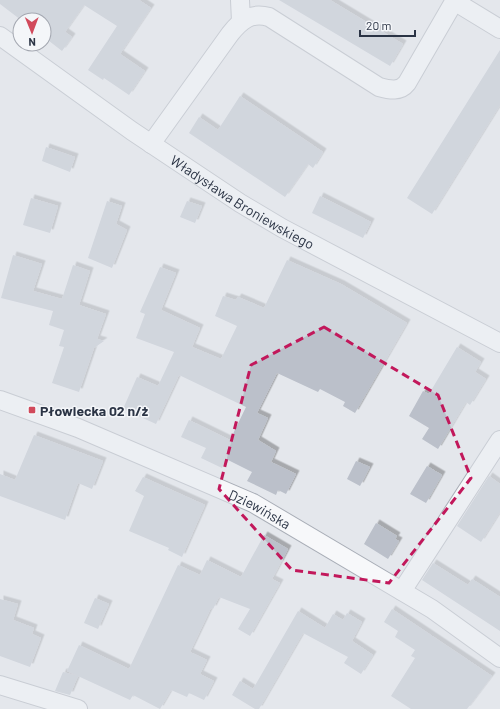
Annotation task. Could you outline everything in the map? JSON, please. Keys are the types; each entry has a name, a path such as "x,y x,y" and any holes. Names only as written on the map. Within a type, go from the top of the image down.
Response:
{"street":[{"path":"240,0 241,21"},
{"path":"151,144 230,34 241,21 254,15 269,17 379,87 398,90 403,88 407,83 455,1 500,29"},
{"name":"Władysława Broniewskiego","path":"0,36 151,144 282,228 500,343"},
{"name":"Dziewińska","path":"0,400 78,428 254,504 432,609 500,658"},
{"path":"402,591 500,440"},
{"path":"0,685 78,709"}],"highlighted area":[{"path":"324,327 438,395 471,478 389,583 292,570 219,489 251,365"}],"building":[{"path":"0,0 139,0 151,8 120,54 145,71 129,95 104,78 103,80 88,70 117,26 84,5 65,32 72,37 62,51 52,43 52,12 12,13 0,4"},
{"path":"279,0 330,0 403,44 390,66"},
{"path":"500,50 500,105 432,214 407,198"},
{"path":"240,96 323,152 313,168 308,164 285,197 189,133 199,117 218,130"},
{"path":"46,147 75,157 70,172 42,161"},
{"path":"320,196 371,222 363,238 312,213"},
{"path":"31,198 58,206 50,233 23,225"},
{"path":"107,201 122,206 116,224 127,230 112,268 88,258"},
{"path":"187,201 202,206 195,223 180,217"},
{"path":"13,255 42,264 33,291 62,299 73,265 90,271 79,305 106,314 97,339 104,341 94,348 79,392 52,383 64,347 59,346 64,330 49,325 53,311 1,298"},
{"path":"287,260 341,284 407,323 355,413 343,406 345,402 320,389 318,392 277,373 257,413 268,418 258,440 276,451 271,462 296,474 286,494 278,490 276,495 247,481 252,472 226,459 222,468 201,458 206,448 181,437 189,420 230,440 246,407 179,375 156,424 123,409 137,377 158,386 174,352 136,338 145,314 140,312 160,267 176,273 161,310 200,328 192,347 221,359 237,326 215,316 223,296 236,300 238,297 264,308"},
{"path":"457,347 481,362 475,372 486,379 470,405 466,402 438,449 422,439 429,428 409,416 423,391 429,394"},
{"path":"34,435 103,461 92,489 78,483 65,520 0,496 0,474 15,480"},
{"path":"356,461 370,467 360,486 347,479"},
{"path":"427,466 442,475 426,503 410,494"},
{"path":"489,476 500,484 500,512 481,542 457,526"},
{"path":"143,477 205,505 182,557 168,550 169,548 129,531 144,496 135,491"},
{"path":"376,523 397,536 395,539 399,541 388,559 364,544"},
{"path":"264,535 288,549 272,579 280,583 250,636 238,629 250,609 219,597 213,609 211,608 190,652 207,660 200,674 214,681 204,700 189,693 187,697 171,690 160,709 133,695 130,700 67,671 79,645 129,669 178,565 200,575 207,560 241,577"},
{"path":"433,563 468,585 472,579 500,597 500,631 422,580"},
{"path":"95,598 109,604 98,629 84,623"},
{"path":"0,599 18,604 13,620 34,628 32,634 41,638 30,667 0,656"},
{"path":"392,609 492,676 467,709 411,709 391,696 415,658 411,656 415,650 395,637 398,631 384,622"},
{"path":"298,611 325,628 333,614 343,620 347,613 362,622 352,641 373,655 361,674 344,663 348,657 303,633 259,709 255,709 232,695 240,681 253,689"},
{"path":"63,672 78,676 70,695 55,691"}],"place":[{"name":"Płowiecka 02 n/ż","path":"32,410"}]}
